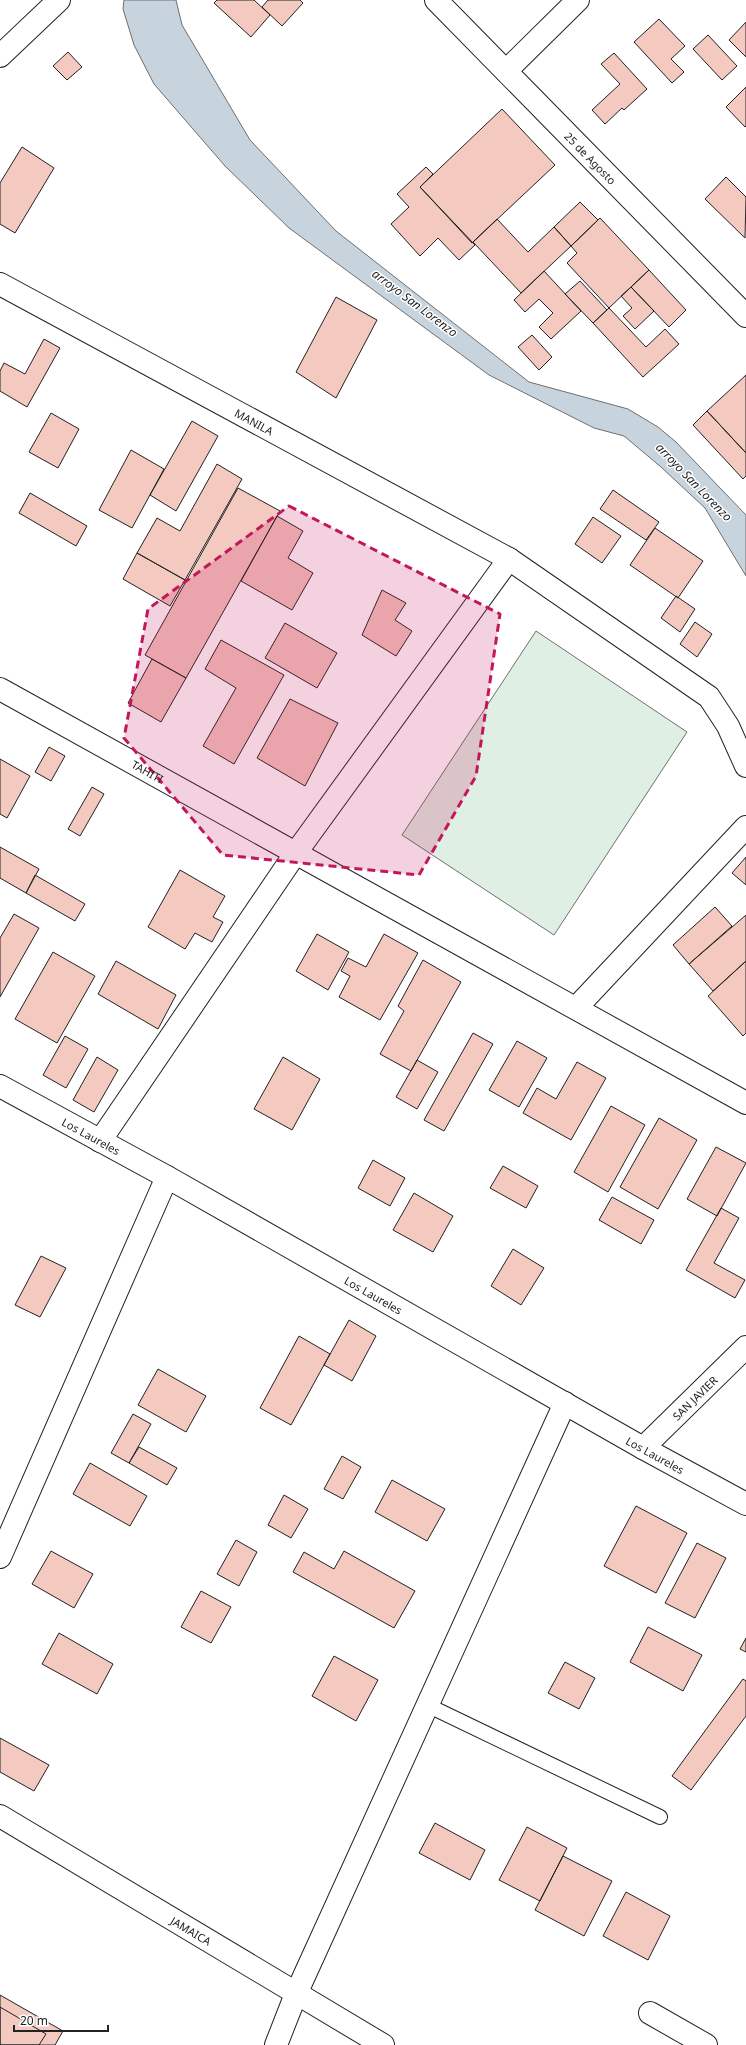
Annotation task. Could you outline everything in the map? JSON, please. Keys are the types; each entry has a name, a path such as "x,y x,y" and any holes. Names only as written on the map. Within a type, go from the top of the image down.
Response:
{"street":[{"path":"0,56 59,0"},
{"name":"25 de Agosto","path":"436,0 746,316"},
{"path":"506,71 578,0"},
{"name":"MANILA","path":"0,284 508,559 708,697 728,726 746,766"},
{"path":"100,1141 295,854 508,559"},
{"name":"TAHITI","path":"0,689 746,1103"},
{"path":"576,1008 746,827"},
{"name":"Los Laureles","path":"0,1086 167,1177 643,1448 746,1504"},
{"path":"0,1557 167,1177"},
{"name":"SAN JAVIER","path":"643,1448 746,1347"},
{"path":"276,2045 296,1994 565,1403"},
{"name":"JAMAICA","path":"0,1816 296,1994 384,2045"},
{"path":"650,2013 706,2045"}],"lane":[{"path":"427,1705 660,1817"}],"highlighted area":[{"path":"289,506 500,614 476,776 419,875 223,855 124,738 148,609"}],"green space":[{"path":"536,631 687,732 554,935 402,835"}],"water":[{"name":"arroyo San Lorenzo","path":"124,0 176,0 182,25 250,140 336,231 529,382 628,409 658,427 676,442 746,515 746,576 705,508 661,467 624,436 594,428 489,375 289,228 225,166 154,84 134,45 123,9"}],"building":[{"path":"217,0 254,0 270,15 251,37 214,3"},
{"path":"268,0 300,0 303,3 282,26 262,7"},
{"path":"659,19 685,46 671,59 684,72 672,83 634,42"},
{"path":"746,22 746,57 729,40"},
{"path":"708,35 737,66 722,80 693,49"},
{"path":"68,52 82,67 67,80 53,66"},
{"path":"614,53 647,89 624,110 622,108 605,124 592,110 620,84 601,64"},
{"path":"746,87 746,126 745,127 726,107"},
{"path":"502,109 555,165 472,243 420,187"},
{"path":"22,147 54,168 15,233 0,224 0,183"},
{"path":"426,167 433,174 420,187 475,245 459,260 438,238 420,256 391,224 409,207 397,194"},
{"path":"726,177 746,197 745,238 705,199"},
{"path":"580,202 598,220 571,246 554,227"},
{"path":"600,218 649,270 609,308 567,263 577,253 571,246"},
{"path":"497,219 528,252 554,227 571,246 521,293 473,242"},
{"path":"649,270 686,310 669,327 631,287"},
{"path":"544,271 581,311 551,339 539,327 553,313 539,299 525,312 514,300"},
{"path":"580,281 607,310 593,323 565,294"},
{"path":"631,287 654,311 635,329 623,316 632,308 621,296"},
{"path":"336,297 377,320 336,398 296,372"},
{"path":"609,308 646,347 665,329 679,344 643,377 593,323"},
{"path":"532,335 552,357 539,370 518,347"},
{"path":"44,339 60,348 27,407 0,391 0,371 4,363 25,374"},
{"path":"746,375 746,453 707,411"},
{"path":"707,411 746,453 746,476 743,479 693,425"},
{"path":"51,413 79,429 58,468 29,452"},
{"path":"192,421 218,436 176,511 150,495"},
{"path":"131,450 164,469 132,528 99,510"},
{"path":"217,464 242,479 185,580 137,553 157,518 180,531"},
{"path":"238,488 280,511 186,678 145,655"},
{"path":"613,490 659,522 646,540 600,509"},
{"path":"30,493 87,526 76,546 19,513"},
{"path":"277,516 303,531 288,558 313,573 292,610 241,581"},
{"path":"593,517 621,536 602,563 575,544"},
{"path":"655,528 703,561 678,598 630,565"},
{"path":"137,553 185,580 170,606 123,579"},
{"path":"382,590 406,603 395,620 412,631 396,656 362,635"},
{"path":"676,596 695,609 680,632 661,618"},
{"path":"695,622 712,634 697,657 680,644"},
{"path":"285,623 337,653 317,688 265,658"},
{"path":"221,640 284,675 234,764 203,746 236,688 205,669"},
{"path":"152,659 186,678 161,722 128,703"},
{"path":"290,699 338,723 305,786 257,758"},
{"path":"49,747 65,756 51,781 35,772"},
{"path":"0,759 30,776 7,818 0,814"},
{"path":"92,787 104,794 80,836 68,829"},
{"path":"0,847 39,869 26,893 0,878"},
{"path":"746,857 746,885 732,873"},
{"path":"180,870 225,896 213,917 223,922 212,942 195,933 185,949 148,927"},
{"path":"35,875 85,904 75,921 26,893"},
{"path":"715,907 732,926 689,964 673,945"},
{"path":"14,914 39,928 0,997 0,938"},
{"path":"746,915 746,961 713,991 689,964"},
{"path":"317,934 349,952 328,990 296,971"},
{"path":"384,934 418,953 380,1020 339,997 350,976 341,971 348,958 366,967"},
{"path":"53,952 95,976 57,1043 15,1019"},
{"path":"423,960 461,982 411,1071 380,1054 404,1011 398,1006"},
{"path":"116,961 176,995 158,1029 98,994"},
{"path":"746,961 746,1033 743,1036 708,996"},
{"path":"473,1033 493,1044 444,1131 424,1120"},
{"path":"65,1036 88,1049 66,1088 43,1075"},
{"path":"517,1041 547,1058 519,1107 489,1090"},
{"path":"97,1057 118,1070 94,1112 73,1100"},
{"path":"283,1057 320,1079 292,1130 254,1109"},
{"path":"417,1060 438,1072 417,1109 396,1097"},
{"path":"577,1062 606,1078 571,1140 523,1113 537,1088 556,1099"},
{"path":"611,1106 645,1125 608,1192 574,1172"},
{"path":"659,1118 697,1140 658,1209 620,1187"},
{"path":"716,1147 746,1163 717,1216 687,1199"},
{"path":"373,1160 405,1178 390,1206 358,1188"},
{"path":"503,1166 538,1186 526,1208 490,1188"},
{"path":"414,1193 453,1216 433,1252 393,1230"},
{"path":"612,1197 654,1220 641,1244 599,1220"},
{"path":"721,1208 739,1218 714,1263 745,1280 735,1298 686,1270"},
{"path":"513,1249 544,1268 521,1305 491,1286"},
{"path":"41,1256 66,1268 40,1317 15,1305"},
{"path":"349,1320 376,1336 352,1381 324,1365"},
{"path":"299,1336 330,1354 291,1425 260,1408"},
{"path":"158,1369 206,1396 186,1432 138,1405"},
{"path":"133,1414 151,1424 129,1463 111,1453"},
{"path":"139,1447 177,1468 167,1485 129,1463"},
{"path":"342,1456 361,1467 343,1499 324,1489"},
{"path":"90,1463 147,1496 130,1526 73,1494"},
{"path":"392,1480 445,1509 427,1541 375,1512"},
{"path":"284,1495 308,1509 291,1538 268,1525"},
{"path":"636,1506 687,1533 656,1593 604,1566"},
{"path":"236,1540 257,1552 239,1586 217,1574"},
{"path":"697,1543 726,1558 695,1618 665,1603"},
{"path":"51,1551 93,1574 74,1608 32,1584"},
{"path":"344,1551 415,1591 394,1628 293,1572 304,1552 334,1569"},
{"path":"201,1591 231,1607 211,1643 181,1627"},
{"path":"648,1627 702,1655 683,1691 630,1662"},
{"path":"59,1633 113,1664 97,1694 42,1664"},
{"path":"746,1638 746,1652 740,1649"},
{"path":"334,1656 378,1680 356,1721 312,1696"},
{"path":"565,1662 595,1678 579,1709 548,1693"},
{"path":"743,1679 746,1681 746,1716 691,1790 672,1776"},
{"path":"0,1738 49,1765 34,1791 0,1772"},
{"path":"435,1823 485,1850 470,1880 419,1853"},
{"path":"527,1827 567,1848 540,1901 499,1880"},
{"path":"563,1856 612,1881 584,1936 535,1910"},
{"path":"626,1892 670,1916 648,1960 603,1936"},
{"path":"0,1995 63,2031 55,2045 0,2045"},
{"path":"0,2007 46,2034 39,2045 0,2045"}]}
